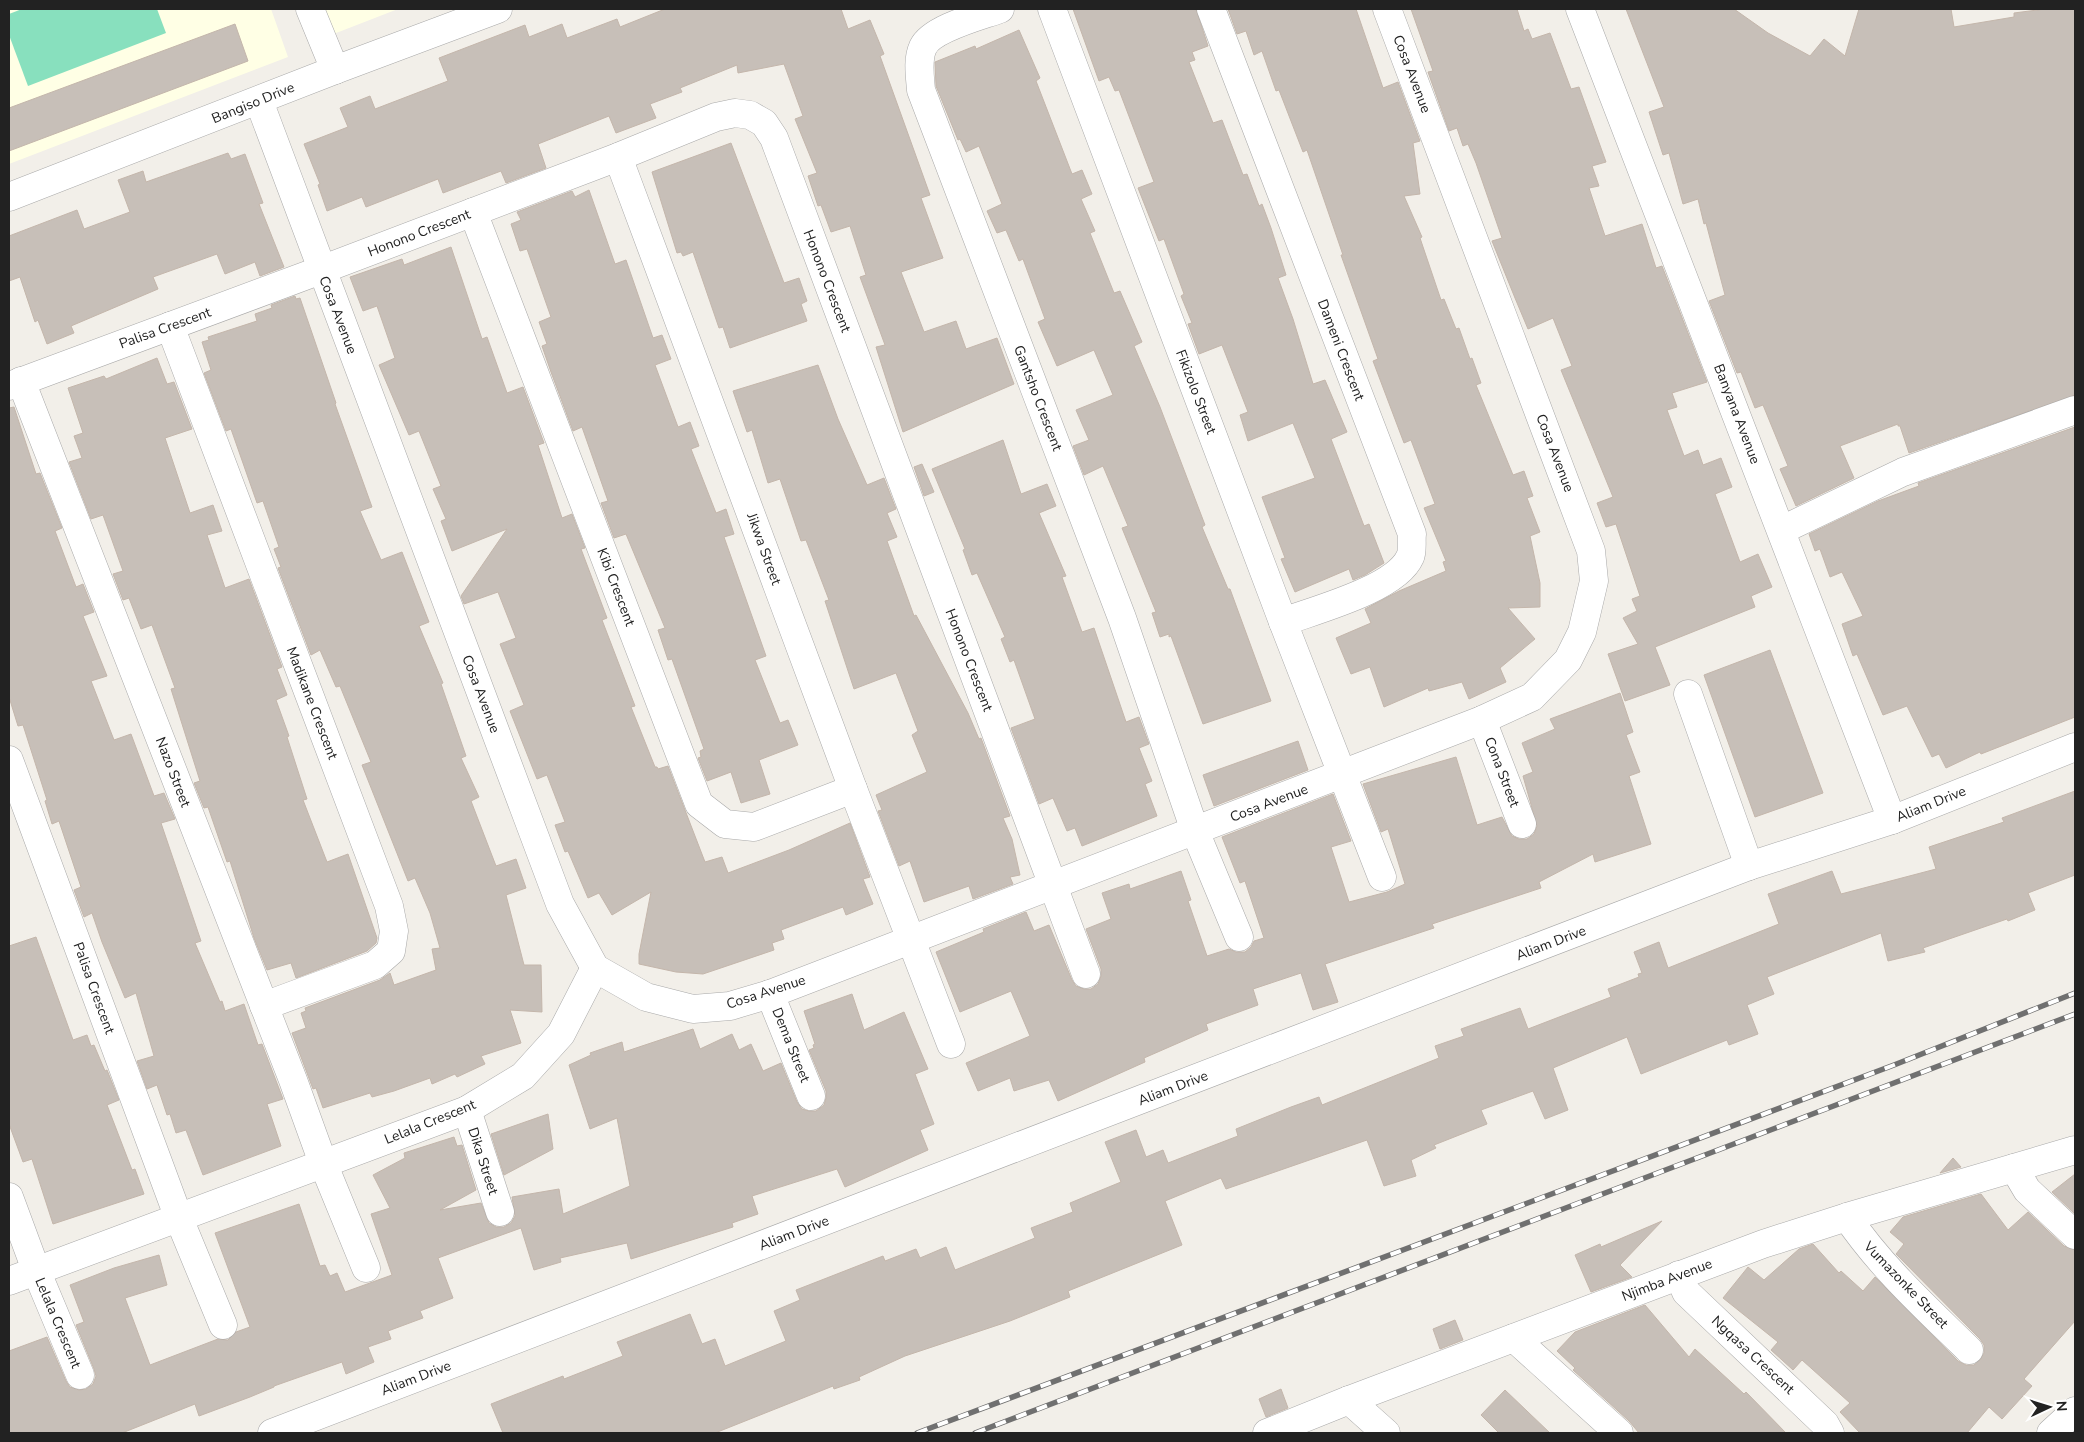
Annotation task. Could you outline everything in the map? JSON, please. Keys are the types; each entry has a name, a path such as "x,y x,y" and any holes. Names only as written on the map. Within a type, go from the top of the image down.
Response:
{"street":[{"path":"310,9 335,70"},
{"name":"Bangiso Drive","path":"9,197 335,70 498,9"},
{"name":"Gantsho Crescent","path":"1000,9 951,27 935,36 924,46 919,67 921,90 1122,618 1195,831"},
{"name":"Fikizolo Street","path":"1052,9 1283,622 1343,775"},
{"name":"Dameni Crescent","path":"1210,9 1412,534 1410,556 1397,575 1367,592 1283,622"},
{"name":"Cosa Avenue","path":"259,101 560,904 594,968 646,997 693,1009 730,1006 770,994 1482,720 1532,696 1568,660 1582,632 1594,581 1591,550 1387,9"},
{"name":"Banyana Avenue","path":"1580,9 1892,820"},
{"name":"Honono Crescent","path":"321,270 618,157 716,116 735,113 750,115 764,123 774,138 1053,885"},
{"name":"Jikwa Street","path":"618,157 911,940"},
{"name":"Kibi Crescent","path":"473,212 699,804 725,824 754,827 853,789"},
{"name":"Palisa Crescent","path":"15,384 321,270"},
{"name":"Madikane Crescent","path":"170,326 389,906 394,931 391,951 375,965 264,1006"},
{"name":"Nazo Street","path":"15,384 264,1006 323,1163"},
{"path":"1782,530 1903,472 2075,410"},
{"path":"1688,694 1749,866"},
{"name":"Cona Street","path":"1482,720 1522,824"},
{"name":"Aliam Drive","path":"272,1433 1749,866 1892,820 2075,747"},
{"name":"Palisa Crescent","path":"9,760 178,1216"},
{"path":"1343,775 1382,877"},
{"path":"1195,831 1239,937"},
{"path":"1053,885 1086,974"},
{"path":"911,940 951,1044"},
{"name":"Lelala Crescent","path":"9,1281 178,1216 466,1110 523,1076 561,1034 594,968"},
{"name":"Dema Street","path":"770,994 812,1096"},
{"name":"Dika Street","path":"466,1110 500,1212"},
{"name":"Njimba Avenue","path":"1267,1433 1763,1244 1847,1217 2075,1150"},
{"path":"323,1163 366,1268"},
{"path":"2014,1168 2027,1190 2075,1235"},
{"path":"9,1197 36,1270"},
{"path":"178,1216 223,1325"},
{"name":"Vumazonke Street","path":"1847,1217 1865,1243 1894,1277 1969,1350"},
{"name":"Lelala Crescent","path":"36,1270 80,1375"},
{"name":"Ngqasa Crescent","path":"1679,1275 1686,1292 1826,1424 1830,1433"},
{"path":"1514,1338 1619,1433"},
{"path":"1350,1400 1386,1433"},
{"path":"2051,1433 2075,1411"}],"shaded area":[{"path":"9,9 271,9 288,57 9,164"},
{"path":"322,9 398,9 331,35"}],"green space":[{"path":"22,9 157,9 166,33 28,86 9,35 9,14"}],"building":[{"path":"665,9 841,9 848,29 870,20 884,54 880,56 930,195 921,198 943,258 901,272 924,332 956,321 966,349 997,338 1014,384 903,432 876,347 885,345 860,277 866,275 850,226 831,232 821,205 818,206 808,176 817,173 795,119 803,116 784,64 738,73 737,65 680,88 682,92 650,104 656,118 616,133 609,116 538,144 546,168 506,183 501,171 443,193 438,179 366,207 362,197 327,211 318,185 320,184 304,144 348,127 340,108 370,96 375,109 448,81 439,58 525,25 529,37 562,24 567,38 617,19 620,27"},
{"path":"1073,9 1196,9 1208,46 1192,52 1195,60 1189,62 1213,123 1222,120 1243,175 1247,174 1259,206 1262,204 1286,275 1278,278 1313,384 1325,380 1347,432 1331,439 1364,526 1369,524 1384,563 1365,575 1353,580 1349,569 1295,592 1281,559 1285,558 1262,497 1315,478 1293,423 1248,441 1240,415 1248,412 1222,345 1199,354 1188,324 1192,323 1181,296 1184,294 1164,239 1159,241 1138,188 1154,182 1119,90 1115,91 1109,77 1099,81"},
{"path":"1228,9 1356,9 1383,88 1398,82 1420,141 1413,143 1420,194 1404,196 1422,237 1420,238 1441,300 1444,299 1456,329 1459,328 1470,359 1472,358 1481,383 1476,385 1513,475 1524,471 1533,496 1527,498 1540,532 1530,536 1540,583 1540,607 1508,608 1535,639 1500,668 1506,682 1469,699 1462,682 1429,691 1428,688 1384,707 1370,667 1351,674 1336,638 1371,623 1365,609 1399,591 1446,571 1443,562 1446,561 1424,508 1435,504 1411,440 1404,443 1373,361 1378,359 1341,255 1343,255 1307,150 1303,152 1279,90 1276,91 1262,51 1254,55 1246,31 1237,34"},
{"path":"1411,9 1517,9 1524,31 1528,29 1532,39 1550,33 1571,89 1579,87 1606,162 1592,166 1599,186 1589,188 1605,236 1642,224 1656,268 1662,266 1707,382 1672,393 1677,407 1667,410 1684,456 1698,450 1703,465 1721,458 1732,487 1715,494 1740,562 1758,554 1772,587 1751,596 1755,607 1655,647 1670,685 1625,701 1608,654 1638,644 1623,618 1637,611 1632,599 1640,596 1616,524 1606,527 1597,503 1613,497 1561,370 1572,366 1553,318 1528,329 1515,298 1492,241 1502,238 1476,163 1468,144 1463,146 1457,128 1449,131 1428,72 1433,71"},
{"path":"1626,9 1734,9 1768,33 1810,56 1824,39 1845,56 1859,9 1951,9 1954,27 2014,17 2014,13 2045,9 2075,9 2075,395 1909,453 1898,424 1840,446 1854,478 1796,506 1780,469 1788,466 1763,405 1755,408 1741,372 1737,373 1709,301 1725,295 1706,223 1704,224 1698,199 1683,204 1669,153 1663,155 1649,112 1664,107"},
{"path":"235,24 248,61 9,151 9,108"},
{"path":"1019,30 1040,78 1036,81 1072,174 1082,170 1092,194 1081,199 1095,231 1090,233 1114,293 1120,291 1142,342 1134,346 1160,407 1205,525 1202,527 1228,589 1230,589 1271,701 1203,724 1171,636 1169,637 1169,634 1160,637 1152,613 1156,612 1122,528 1128,526 1103,466 1084,475 1073,446 1089,440 1076,410 1113,395 1094,350 1057,366 1038,322 1045,319 1023,259 1019,261 1006,230 997,233 987,211 1002,204 979,146 966,152 960,139 958,140 936,86 935,62 975,46 976,49"},
{"path":"731,143 784,283 799,278 807,301 801,304 807,321 730,348 723,327 719,328 693,252 683,256 681,252 677,253 652,172"},
{"path":"228,153 231,159 245,154 263,203 259,204 284,267 260,276 255,262 225,274 217,254 153,277 158,289 71,326 74,333 47,344 38,320 35,322 20,277 9,281 9,236 77,210 84,229 130,212 118,180 143,171 146,182"},
{"path":"589,190 615,264 626,260 653,338 662,335 671,359 655,365 678,427 690,422 699,446 691,449 716,513 726,509 734,534 724,537 766,656 755,660 780,723 788,720 798,745 759,760 770,794 741,803 731,772 707,781 698,758 701,757 700,751 704,749 672,659 668,660 658,630 665,628 626,534 614,538 601,503 608,501 582,427 573,431 551,372 542,346 547,344 539,322 551,317 527,249 520,251 511,224 521,220 517,212 572,191 575,197"},
{"path":"451,247 482,339 487,337 507,393 523,387 544,443 538,445 562,518 572,514 585,548 581,549 607,618 602,620 635,706 631,707 655,767 658,769 668,766 705,862 722,857 728,873 789,850 850,823 870,877 863,879 873,904 846,915 843,907 781,930 784,939 772,943 774,950 703,974 676,972 639,964 639,954 651,892 612,915 599,893 588,898 568,851 565,852 555,825 565,822 547,775 537,779 510,711 524,705 500,644 516,638 498,592 464,604 461,596 507,529 452,551 441,521 446,519 433,489 441,486 419,431 409,435 379,365 395,358 377,306 363,311 350,277 402,259 404,265"},
{"path":"295,296 296,299 300,298 372,507 360,511 381,560 402,552 429,622 419,626 443,683 441,684 466,756 461,758 479,797 471,801 496,866 516,859 526,888 506,895 524,965 541,965 542,1012 510,1010 521,1043 481,1056 485,1064 457,1077 455,1074 432,1084 430,1078 394,1091 372,1097 370,1093 323,1108 316,1088 313,1089 292,1033 306,1028 301,1013 306,1011 305,1008 380,980 390,973 394,985 436,970 432,949 440,948 430,913 415,878 408,881 362,765 371,762 340,686 336,687 320,650 311,655 278,568 281,567 274,549 279,547 263,501 257,503 231,429 226,431 204,373 211,370 202,342 209,340 208,337 257,321 255,314 272,308 271,305"},
{"path":"157,358 167,384 174,382 192,429 165,438 190,513 213,505 222,531 207,535 225,588 249,579 282,667 277,669 287,695 276,700 289,736 287,737 307,799 303,800 327,862 348,854 377,938 376,943 367,951 296,978 291,963 267,970 254,938 230,861 227,862 208,807 204,808 194,783 200,781 171,689 175,688 152,625 141,629 129,598 123,600 113,574 123,571 103,515 91,519 69,462 82,458 74,436 83,433 68,388 104,376 106,379"},
{"path":"818,365 838,419 867,485 884,478 896,509 887,513 897,537 887,541 914,616 916,615 968,713 979,739 981,738 1010,816 1003,818 1012,839 1020,875 1010,877 1013,884 973,899 969,886 924,902 910,861 899,866 878,811 882,810 876,795 927,772 912,735 918,731 896,673 854,689 825,601 829,600 806,540 801,541 780,479 768,483 752,430 747,432 733,391"},
{"path":"14,407 36,474 40,473 62,528 55,531 76,587 83,584 94,612 83,616 107,676 91,681 114,740 131,734 154,796 164,793 175,819 161,823 201,941 195,943 225,1011 244,1004 258,1045 262,1044 283,1099 267,1104 281,1146 203,1175 186,1130 176,1133 170,1114 167,1115 157,1085 147,1089 137,1061 154,1056 136,993 125,998 92,913 84,917 74,890 81,887 59,821 52,824 45,801 47,800 23,725 18,726 9,697 9,408"},
{"path":"2075,427 2075,717 1981,754 1980,752 1946,768 1939,754 1932,757 1907,706 1883,715 1857,654 1853,656 1842,624 1863,616 1842,572 1830,577 1820,549 1815,551 1809,534 1878,501 1919,486 1918,483"},
{"path":"1003,440 1021,494 1047,484 1056,506 1039,513 1066,576 1062,577 1082,632 1094,628 1126,722 1139,717 1149,744 1139,748 1152,781 1145,784 1157,816 1082,846 1075,828 1067,831 1053,798 1039,804 1011,728 1035,719 1014,660 1010,662 1001,639 1005,637 977,573 972,575 963,550 965,549 932,469"},
{"path":"922,464 934,492 924,496 914,467"},
{"path":"1770,650 1823,793 1755,817 1704,675"},
{"path":"1620,693 1633,732 1626,735 1640,772 1629,776 1651,844 1595,862 1593,854 1539,882 1541,888 1432,924 1434,928 1325,964 1338,1002 1313,1010 1301,973 1253,989 1258,1005 1206,1024 1208,1030 1144,1058 1145,1062 1058,1101 1049,1080 1014,1091 1010,1078 978,1091 966,1063 1030,1036 1011,991 960,1012 936,952 984,932 983,929 1026,912 1034,931 1049,925 1076,986 1091,989 1098,984 1101,969 1086,929 1111,919 1102,893 1129,884 1130,889 1181,871 1191,900 1188,901 1207,956 1229,949 1236,952 1245,952 1254,941 1264,938 1245,881 1240,883 1222,837 1333,794 1351,841 1331,847 1349,902 1387,892 1405,884 1388,829 1381,832 1363,784 1456,757 1477,825 1502,817 1512,836 1519,839 1527,839 1534,834 1537,826 1523,776 1533,772 1522,743 1555,729 1550,719"},
{"path":"1298,741 1308,770 1214,806 1203,775"},
{"path":"2075,791 2075,875 2028,893 2035,910 2008,921 2007,919 1923,948 1925,952 1888,961 1881,933 1767,977 1774,994 1747,1005 1758,1034 1729,1045 1727,1040 1641,1074 1627,1037 1553,1068 1568,1110 1545,1119 1533,1091 1481,1110 1487,1124 1434,1145 1436,1148 1411,1160 1416,1176 1384,1186 1367,1140 1226,1189 1221,1178 1165,1201 1182,1245 1068,1291 1070,1297 1010,1321 905,1356 859,1377 860,1380 834,1389 833,1386 715,1433 503,1433 491,1404 563,1376 564,1379 623,1356 617,1342 690,1314 702,1344 715,1339 725,1366 786,1341 774,1311 800,1300 796,1290 883,1256 885,1261 916,1249 920,1258 946,1247 955,1270 1035,1238 1031,1228 1073,1212 1070,1203 1121,1182 1105,1142 1136,1130 1146,1157 1163,1150 1168,1163 1238,1136 1236,1129 1291,1107 1319,1097 1322,1105 1439,1058 1435,1046 1464,1036 1461,1029 1520,1008 1528,1029 1611,997 1608,989 1639,977 1638,974 1642,973 1634,952 1659,942 1668,968 1779,924 1768,894 1832,871 1841,894 1936,869 1929,847 2004,822 2002,818"},
{"path":"36,937 73,1040 87,1035 91,1046 94,1045 105,1071 107,1070 119,1100 107,1105 132,1170 135,1169 144,1194 53,1224 32,1159 23,1162 9,1124 9,946"},
{"path":"852,994 864,1030 904,1012 928,1069 915,1074 934,1124 920,1130 928,1150 845,1187 837,1169 752,1196 758,1214 732,1223 733,1227 631,1259 627,1243 560,1258 561,1262 534,1270 521,1228 438,1258 453,1298 420,1311 423,1318 388,1331 391,1339 368,1347 374,1362 346,1374 342,1362 274,1386 199,1416 195,1404 122,1433 9,1433 9,1351 47,1337 70,1387 79,1390 86,1389 93,1384 96,1376 94,1369 76,1325 84,1322 70,1285 114,1268 159,1255 167,1285 125,1298 150,1365 218,1339 228,1340 236,1332 250,1327 215,1233 299,1204 320,1266 325,1265 330,1276 337,1273 345,1292 392,1275 371,1214 390,1208 373,1175 405,1158 404,1153 454,1137 457,1146 462,1145 476,1190 440,1210 481,1203 489,1223 496,1227 504,1227 511,1223 515,1216 512,1197 559,1189 563,1214 630,1186 617,1118 590,1129 569,1065 591,1055 590,1053 622,1042 624,1052 693,1029 700,1049 732,1034 739,1050 751,1044 763,1071 781,1063 797,1102 802,1109 816,1111 824,1105 826,1091 809,1050 814,1048 813,1045 815,1044 804,1011"},
{"path":"548,1114 553,1149 504,1175 491,1134"},
{"path":"1953,1158 1961,1167 1940,1173"},
{"path":"2075,1174 2075,1214 2052,1192"},
{"path":"1981,1194 2008,1230 2028,1212 2064,1246 2075,1250 2075,1321 2024,1379 2032,1386 2002,1419 1989,1407 1967,1433 1860,1433 1840,1412 1850,1403 1802,1360 1793,1370 1771,1350 1778,1342 1723,1298 1748,1267 1764,1280 1799,1249 1813,1244 1839,1273 1841,1271 1863,1291 1875,1277 1958,1361 1966,1365 1974,1365 1984,1353 1984,1345 1896,1254 1904,1244 1890,1232 1903,1217"},
{"path":"1662,1221 1620,1265 1632,1277 1591,1292 1575,1255 1600,1244 1601,1247"},
{"path":"1645,1305 1689,1357 1695,1349 1744,1394 1746,1392 1786,1433 1639,1433 1629,1421 1573,1370 1575,1368 1557,1351 1575,1332"},
{"path":"1455,1320 1463,1340 1440,1349 1433,1329"},
{"path":"1281,1389 1288,1408 1266,1417 1259,1399"},
{"path":"1505,1390 1550,1433 1499,1433 1481,1415"}],"railway":[{"path":"917,1433 1894,1065 2075,993"},
{"path":"975,1433 2075,1014"}]}
